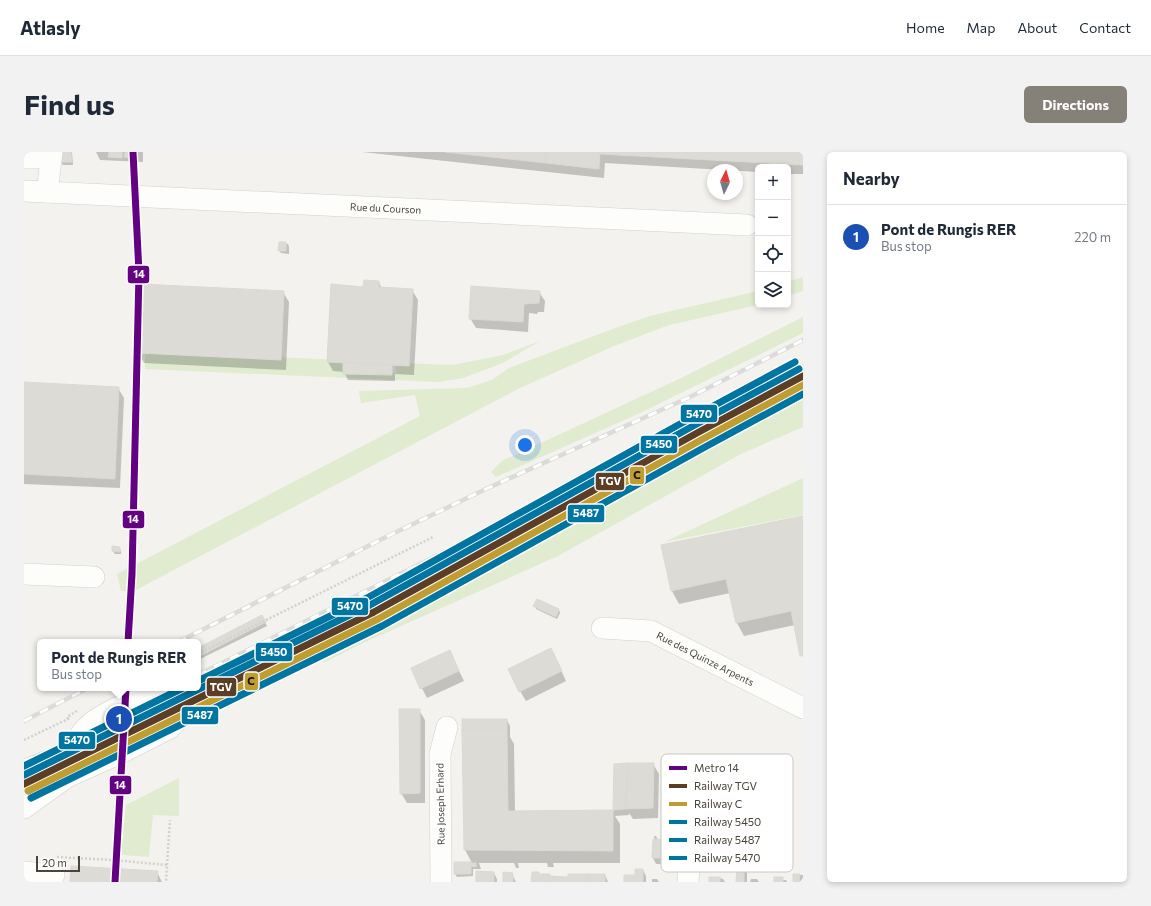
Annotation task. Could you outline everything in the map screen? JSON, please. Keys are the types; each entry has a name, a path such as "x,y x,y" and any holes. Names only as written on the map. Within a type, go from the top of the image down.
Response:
{"street":[{"path":"24,158 52,155 47,192"},
{"name":"Rue du Courson","path":"24,191 747,225"},
{"path":"24,574 94,577"},
{"name":"Rue des Quinze Arpents","path":"602,628 651,631 803,708"},
{"path":"24,808 67,777 114,756 170,728 175,723 175,714 165,696 158,693 149,693 99,718 84,730 73,751 67,777"},
{"name":"Rue Joseph Erhard","path":"441,882 440,754 447,727"},
{"path":"24,872 54,871"},
{"path":"688,882 689,872"}],"path":[{"path":"201,653 433,537"},
{"path":"201,688 443,561"},
{"path":"180,699 195,691"},
{"path":"137,723 110,735 150,714"},
{"path":"24,774 59,757"},
{"path":"114,860 120,766"},
{"path":"166,882 170,820"},
{"path":"54,871 114,860 167,865"}],"green space":[{"path":"803,277 803,291 791,295 791,281"},
{"path":"755,292 755,306 669,325 614,346 520,388 134,591 121,591 117,574 420,416 415,395 361,403 359,391 467,388 492,380 509,368 650,316"},
{"path":"803,317 803,333 638,414 496,477 491,472 502,461 679,379"},
{"path":"540,341 503,363 463,378 438,382 145,369 145,352 346,360 345,371 396,373 396,363 453,365 503,355"},
{"path":"803,395 803,427 741,454 558,556 363,643 323,663 331,649"},
{"path":"803,478 803,515 664,542"},
{"path":"179,778 179,816 153,815 149,857 121,855 126,805"}],"building":[{"path":"60,152 71,152 72,162 60,162"},
{"path":"109,152 122,152 122,158 108,157"},
{"path":"125,152 134,152 133,158 124,157"},
{"path":"445,152 546,152 546,163"},
{"path":"546,152 600,152 599,169 546,163"},
{"path":"600,152 803,152 803,165 791,164 600,154"},
{"path":"279,242 286,242 286,251 278,251"},
{"path":"364,280 379,281 379,287 413,289 409,366 327,362 331,284 363,287"},
{"path":"141,284 284,291 281,360 138,353"},
{"path":"471,286 540,291 539,303 524,304 523,322 469,319"},
{"path":"343,362 392,365 392,375 343,374"},
{"path":"24,382 119,387 115,479 24,474"},
{"path":"803,516 803,655 800,656 791,611 736,623 726,579 671,591 661,545"},
{"path":"112,546 120,547 120,552 112,551"},
{"path":"537,599 559,609 556,617 533,606"},
{"path":"262,615 266,622 201,655 201,646"},
{"path":"275,642 281,652 192,697 189,691 201,691 201,679"},
{"path":"551,648 562,671 519,692 508,669"},
{"path":"450,650 459,671 420,689 411,668"},
{"path":"120,691 130,691 122,695"},
{"path":"139,703 143,711 98,733 94,725"},
{"path":"155,705 162,718 98,749 92,736"},
{"path":"399,709 420,709 420,793 400,794"},
{"path":"462,719 507,719 507,730 462,730"},
{"path":"149,724 153,732 108,754 104,746"},
{"path":"462,730 507,730 508,811 613,810 613,851 464,850"},
{"path":"628,763 626,809 613,810 614,764"},
{"path":"628,763 654,763 653,808 626,809"},
{"path":"653,839 661,839 661,858 652,858"},
{"path":"454,862 476,863 476,867 471,866 471,874 454,874"},
{"path":"71,866 158,871 157,882 70,882"},
{"path":"635,869 643,869 643,882 624,882 624,875 635,875"},
{"path":"476,871 494,872 494,882 476,882"},
{"path":"503,872 513,873 513,882 503,882"},
{"path":"532,872 539,872 539,874 550,874 550,882 531,882"},
{"path":"737,872 744,872 744,882 736,882"},
{"path":"568,874 587,874 587,882 568,882"},
{"path":"587,874 605,874 605,882 587,882"},
{"path":"793,874 800,874 799,882 793,882"},
{"path":"550,876 568,877 568,882 550,882"},
{"path":"709,877 720,877 720,882 709,882"},
{"path":"774,877 783,877 783,882 774,882"}],"railway":[{"path":"184,639 386,537 488,488 690,397 803,340"},
{"path":"201,674 633,459 749,392 795,368"},
{"path":"24,721 82,691"},
{"path":"24,761 43,753"}],"metro line":[{"name":"14","path":"128,639 132,574 139,273 133,152"},
{"name":"14","path":"115,882 126,691"}],"rail line":[{"name":"5470","path":"201,680 367,598 689,419 795,362"},
{"name":"5450","path":"201,688 370,605 799,369"},
{"name":"TGV","path":"24,784 374,612 803,376"},
{"name":"C","path":"28,791 378,619 803,385"},
{"name":"5487","path":"31,798 382,626 803,394"},
{"name":"5470","path":"24,766 177,691"},
{"name":"5450","path":"24,775 195,691"}],"place":[{"name":"Pont de Rungis RER","path":"119,719"}]}
